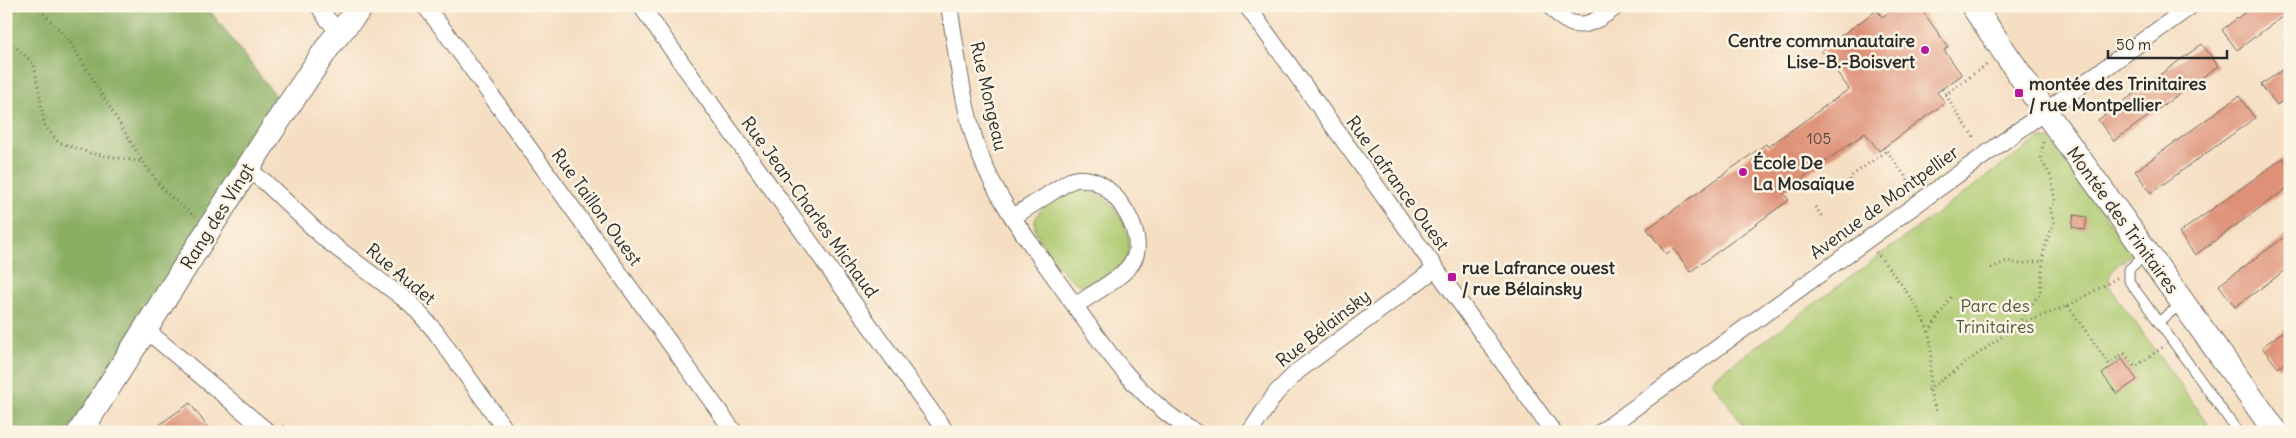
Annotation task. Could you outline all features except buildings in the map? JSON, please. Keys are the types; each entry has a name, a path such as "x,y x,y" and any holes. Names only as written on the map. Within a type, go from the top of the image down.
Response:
{"street":[{"path":"319,6 326,18 340,32"},
{"name":"Rang des Vingt","path":"80,432 247,169 340,32 362,6"},
{"name":"Rue Taillon Ouest","path":"425,6 734,432"},
{"name":"Rue Jean-Charles Michaud","path":"641,6 946,432"},
{"name":"Rue Mongeau","path":"949,6 962,84 973,131 990,177 1013,217 1105,348 1136,385 1169,415 1196,432"},
{"name":"Rue Lafrance Ouest","path":"1247,6 1553,432"},
{"path":"1551,6 1558,16 1567,22 1582,25 1598,21 1616,6"},
{"name":"Montée des Trinitaires","path":"1974,6 2044,110 2276,432"},
{"name":"Avenue de Montpellier","path":"1601,432 2190,6"},
{"name":"Rue Audet","path":"247,169 265,182 325,240 411,304 435,332 507,432"},
{"path":"1013,217 1068,182 1078,179 1088,179 1102,185 1124,210 1137,234 1138,245 1134,260 1123,272 1075,306"},
{"name":"Rue Bélainsky","path":"1250,432 1276,393 1299,370 1435,268"},
{"path":"145,329 268,432"}],"lane":[{"path":"2147,254 2129,269 2127,274 2129,281 2238,432"},
{"path":"2158,322 2183,304"}],"path":[{"path":"37,6 70,42 143,162 165,192 196,217 211,226"},
{"path":"6,38 34,64 45,126 58,142 90,153 143,162"},
{"path":"1946,94 1994,59"},
{"path":"1942,89 1974,137"},
{"path":"2018,324 2040,294 2044,249 2054,222 2050,209 2055,202 2051,177 2041,159 2044,136"},
{"path":"1850,185 1850,177 1885,149 1910,184"},
{"path":"1815,207 1824,219"},
{"path":"1867,239 1904,289 1929,332 1932,352 1928,390 1931,402 1938,413"},
{"path":"1991,268 2007,261 2019,264 2043,261"},
{"path":"1928,390 2018,324 2068,306 2107,282 2127,274"},
{"path":"1929,332 1952,295"},
{"path":"2068,306 2109,364 2124,353 2135,367 2172,341"}],"green space":[{"path":"6,6 206,6 279,100 68,432 6,432"},
{"name":"Parc des Trinitaires","path":"2038,139 2050,140 2133,254 2110,275 2109,286 2208,424 2197,432 1748,432 1711,380"},
{"path":"1084,188 1102,196 1110,204 1123,223 1129,244 1127,258 1122,263 1095,281 1082,285 1069,278 1054,261 1037,234 1035,220 1044,207 1052,201 1069,192"}],"place":[{"name":"Centre communautaire Lise-B.-Boisvert","path":"1925,50"},
{"name":"montée des Trinitaires / rue Montpellier","path":"2019,93"},
{"name":"École De La Mosaïque","path":"1743,172"},
{"name":"rue Lafrance ouest / rue Bélainsky","path":"1452,277"}]}
